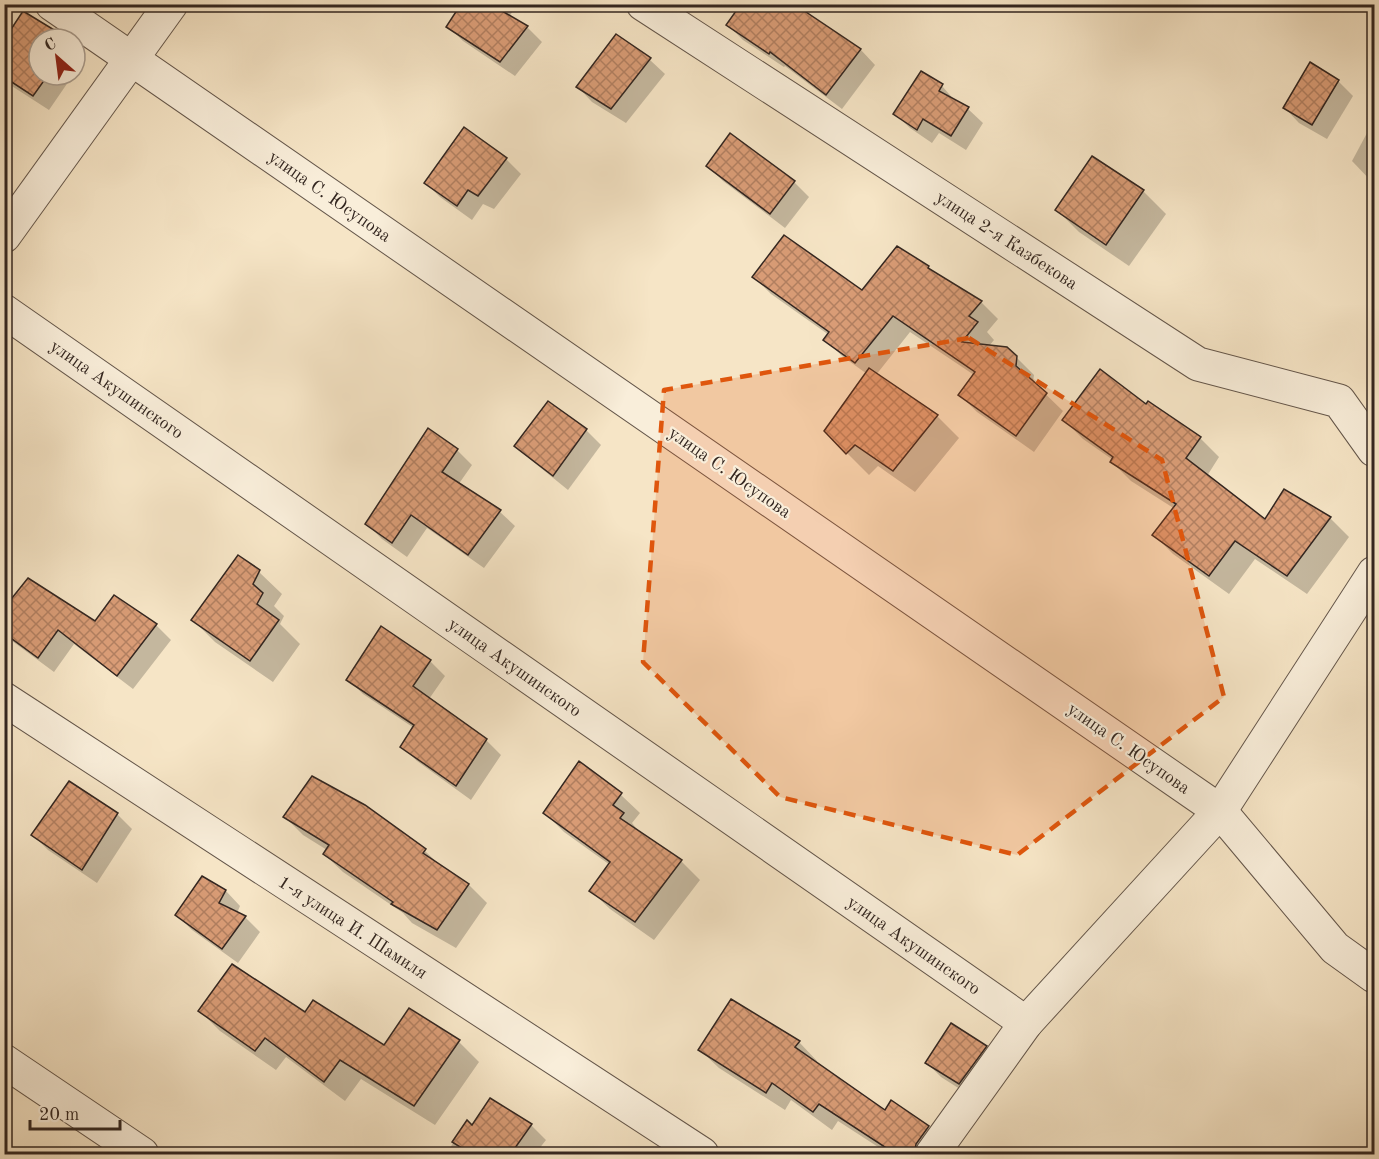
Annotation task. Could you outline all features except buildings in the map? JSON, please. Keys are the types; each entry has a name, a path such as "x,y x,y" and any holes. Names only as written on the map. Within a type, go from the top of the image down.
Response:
{"street":[{"name":"улица С. Юсупова","path":"52,4 1220,811 1335,948 1374,976"},
{"path":"4,236 171,4"},
{"name":"улица 2-я Казбекова","path":"643,4 1198,364 1339,401 1374,450"},
{"name":"улица Акушинского","path":"4,311 1026,1023"},
{"path":"932,1155 1026,1023 1220,811 1374,573"},
{"name":"1-я улица И. Шамиля","path":"4,699 702,1155"},
{"path":"4,1061 142,1155"}],"highlighted area":[{"path":"969,338 1162,460 1224,697 1017,855 780,797 643,662 664,390"}]}
